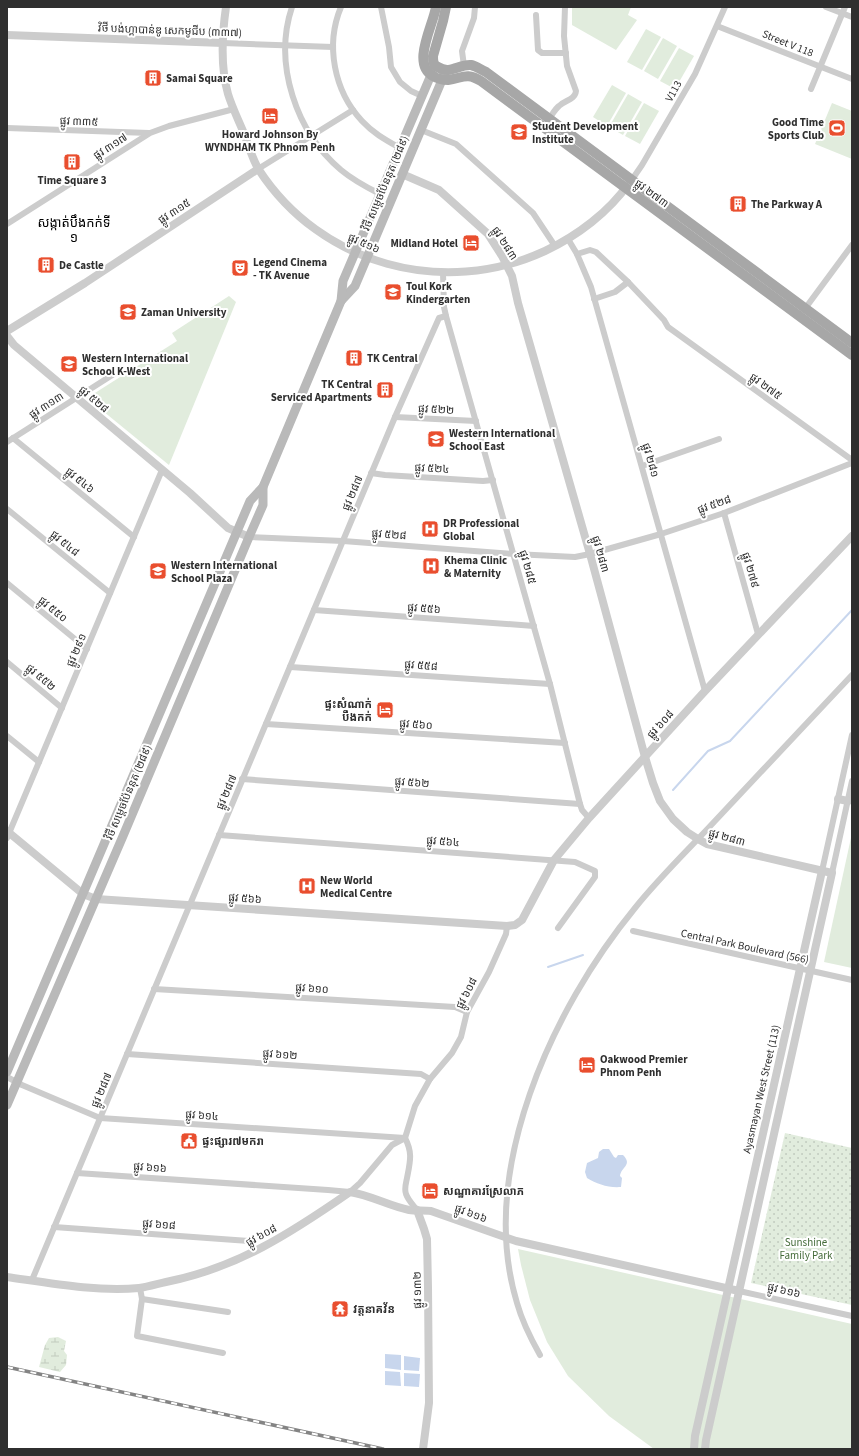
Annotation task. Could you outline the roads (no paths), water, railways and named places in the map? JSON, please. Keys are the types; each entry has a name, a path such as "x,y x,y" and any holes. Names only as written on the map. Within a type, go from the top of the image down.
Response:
{"main road":[{"path":"436,7 423,56 424,67 438,73"},
{"path":"438,73 433,62 433,56 446,7"},
{"name":"ផ្លូវ ២៧៣","path":"438,73 471,65 486,72 549,119 628,185"},
{"name":"វិថី សម្តេចប៉ែននុត (២៨៩)","path":"7,1072 250,501 263,487 341,301 343,281 422,96 438,73"},
{"name":"វិថី សម្តេចប៉ែននុត (២៨៩)","path":"341,301 355,286 367,258 421,130 438,73"},
{"name":"ផ្លូវ ២៧៣","path":"438,73 456,78 465,75 474,76 546,129 628,185 802,312 852,343"},
{"name":"ផ្លូវ ២៧៣","path":"802,312 852,355"},
{"name":"វិថី សម្តេចប៉ែននុត (២៨៩)","path":"7,1105 263,505 263,487"},
{"path":"118,811 131,816"},
{"path":"40,994 53,1000"}],"street":[{"name":"ផ្លូវ ៥១៦","path":"226,7 223,43 224,75 228,95 258,169 278,195 299,216 316,230 335,242 367,258 404,268 443,273 477,271 506,265 533,256 568,239 588,224 628,185"},
{"path":"292,7 287,30 287,69 292,92 300,115 311,136 325,154 341,170 380,194"},
{"path":"341,7 334,30 333,47 335,69 342,90 353,110 362,122 373,132 400,148"},
{"path":"380,7 389,47 391,67 400,82 411,91 422,96"},
{"path":"464,66 462,50 474,18 475,7"},
{"path":"549,119 559,106 575,94 576,91 567,66 564,36 565,7"},
{"name":"V113","path":"628,185 646,159 695,74 725,7"},
{"path":"826,7 852,17"},
{"path":"811,89 845,7"},
{"path":"536,15 539,52 566,53"},
{"name":"Street V 118","path":"717,26 852,79"},
{"name":"វិថី បង់ហ្គាបាន់ឌូ សេកមូជីប (៣៣៧)","path":"7,34 333,47"},
{"name":"ផ្លូវ ៣១៧","path":"7,224 150,133 169,126 234,109"},
{"name":"ផ្លូវ ៣១៥","path":"7,331 85,283 258,169 353,110"},
{"name":"ផ្លូវ ៣៣៥","path":"7,128 150,133"},
{"path":"421,130 456,144 533,213 555,246"},
{"name":"ផ្លូវ ២៨៣","path":"402,174 439,190 488,234 512,276 518,303 590,554 645,758 660,801 673,819 687,832 707,844 832,873"},
{"name":"ផ្លូវ ២៨១","path":"568,239 577,254 591,287 705,691"},
{"path":"802,312 852,245"},
{"name":"ផ្លូវ ២៧៥","path":"577,254 590,250 596,252 628,282 664,320 668,328 852,462"},
{"name":"ផ្លូវ ២៨៥","path":"443,273 444,307 446,316 550,684 580,804 582,810 589,818"},
{"path":"594,299 615,292 628,282"},
{"name":"ផ្លូវ ២៨៧","path":"32,1280 395,417 439,318 446,316"},
{"name":"ផ្លូវ ៥២៨","path":"7,336 14,345 228,528 249,537 342,541 575,557 661,534 724,512 852,462"},
{"name":"ផ្លូវ ៣១៣","path":"7,442 117,372"},
{"name":"ផ្លូវ ៥២២","path":"395,417 476,421"},
{"name":"ផ្លូវ ៥៤៦","path":"13,438 134,537"},
{"path":"642,466 719,439"},
{"name":"ផ្លូវ ២៩១","path":"8,834 162,470"},
{"name":"ផ្លូវ ៥២៤","path":"371,473 393,476 483,481 493,480"},
{"name":"ផ្លូវ ៥៤៨","path":"7,508 110,593"},
{"name":"ផ្លូវ ២៧៩","path":"724,512 758,634"},
{"name":"ផ្លូវ ៦០៨","path":"7,1277 112,1289 140,1288 205,1273 229,1264 256,1251 307,1221 350,1192 360,1183 392,1145 405,1138 415,1106 430,1079 456,1046 461,1037 467,1012 506,934 506,926 515,925 522,920 554,860 589,818 705,691 852,536"},
{"name":"ផ្លូវ ៥៥០","path":"7,584 87,649"},
{"name":"ផ្លូវ ៥៥៦","path":"314,610 534,626"},
{"name":"ផ្លូវ ៥៥២","path":"7,662 62,708"},
{"name":"ផ្លូវ ៥៥៨","path":"290,667 550,684"},
{"path":"540,1355 517,1304 509,1265 506,1238 508,1191 516,1141 526,1102 547,1051 576,994 599,956 635,908 852,675"},
{"name":"ផ្លូវ ៥៦០","path":"266,724 565,743"},
{"name":"Ayasmayan West Street (113)","path":"694,1449 695,1436 709,1372 852,735"},
{"path":"7,736 39,762"},
{"name":"ផ្លូវ ៥៦២","path":"242,779 580,804"},
{"name":"Ayasmayan West Street (113)","path":"706,1449 706,1440 720,1375 852,781"},
{"path":"838,799 848,801"},
{"name":"ផ្លូវ ៥៦៦","path":"8,834 83,894 96,899 506,926"},
{"name":"ផ្លូវ ៥៦៤","path":"219,835 575,862 595,871 595,877 558,928"},
{"name":"Central Park Boulevard (566)","path":"633,931 852,980"},
{"name":"ផ្លូវ ៦១០","path":"154,988 455,1007 467,1012"},
{"path":"786,1032 796,1035"},
{"name":"ផ្លូវ ៦១២","path":"127,1054 421,1074 430,1079"},
{"name":"ផ្លូវ ៦១៤","path":"7,1077 17,1083 100,1118 405,1138"},
{"name":"ផ្លូវ ១៣២","path":"405,1138 411,1155 406,1193 417,1210 427,1239 429,1403 422,1449"},
{"name":"ផ្លូវ ៦១៦","path":"77,1173 328,1190 361,1194 409,1210 431,1211 469,1223 506,1238 852,1316"},
{"path":"754,1174 764,1177"},
{"name":"ផ្លូវ ៦១៨","path":"54,1227 249,1241 256,1251"},
{"path":"140,1288 142,1299 137,1336 223,1353"},
{"path":"142,1299 228,1312"},
{"path":"709,1372 720,1375"}],"water":[{"path":"603,1149 609,1149 616,1158 618,1155 623,1155 626,1158 627,1164 620,1176 622,1178 621,1187 603,1185 587,1178 585,1172 587,1163 598,1158 599,1152"},
{"path":"385,1354 401,1355 401,1370 385,1368"},
{"path":"404,1356 420,1358 419,1371 404,1370"},
{"path":"385,1371 400,1372 401,1386 385,1385"},
{"path":"404,1373 420,1374 419,1387 404,1386"}],"waterway":[{"path":"673,790 708,751 730,741 852,610"},
{"path":"548,967 583,955"}],"railway":[{"path":"7,1367 383,1449"}],"place":[{"name":"Samai Square","path":"153,78"},
{"name":"Howard Johnson By WYNDHAM TK Phnom Penh","path":"270,116"},
{"name":"Good Time Sports Club","path":"837,128"},
{"name":"Student Development Institute","path":"519,132"},
{"name":"Time Square 3","path":"72,162"},
{"name":"The Parkway A","path":"738,204"},
{"name":"Midland Hotel","path":"471,243"},
{"name":"De Castle","path":"46,265"},
{"name":"Legend Cinema - TK Avenue","path":"240,268"},
{"name":"Toul Kork Kindergarten","path":"393,292"},
{"name":"Zaman University","path":"128,312"},
{"name":"TK Central","path":"354,358"},
{"name":"Western International School K-West","path":"69,364"},
{"name":"TK Central Serviced Apartments","path":"385,390"},
{"name":"Western International School East","path":"436,439"},
{"name":"DR Professional Global","path":"430,529"},
{"name":"Khema Clinic & Maternity","path":"431,566"},
{"name":"Western International School Plaza","path":"158,571"},
{"name":"ផ្ទះសំណាក់ បឹងកក់","path":"385,710"},
{"name":"New World Medical Centre","path":"307,886"},
{"name":"Oakwood Premier Phnom Penh","path":"587,1065"},
{"name":"ផ្ទះផ្សារ៧មករា","path":"189,1141"},
{"name":"សណ្ឋាគារស្រែលាភ","path":"430,1191"},
{"name":"វត្តនាគវ័ន","path":"340,1309"}],"district":[{"name":"សង្កាត់បឹងកក់ទី ១","path":"74,230"}],"park label":[{"name":"Sunshine Family Park","path":"806,1248"}]}
